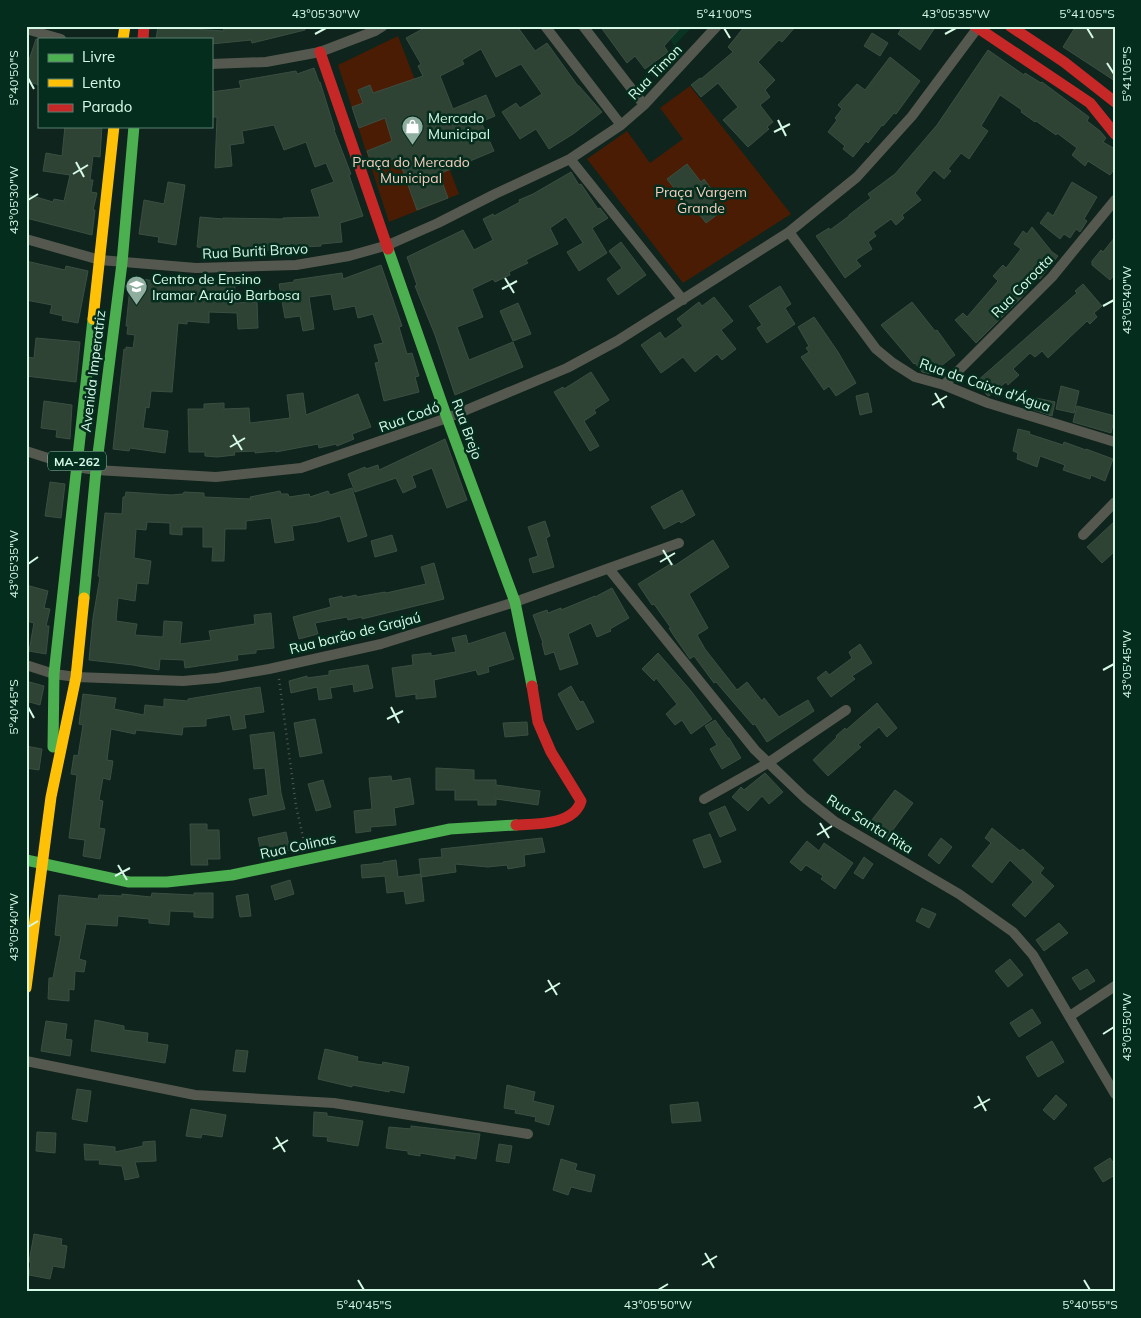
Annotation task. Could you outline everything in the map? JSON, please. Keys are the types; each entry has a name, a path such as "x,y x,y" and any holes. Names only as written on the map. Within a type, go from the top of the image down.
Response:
{"street":[{"path":"212,64 266,62 320,52 375,31 383,26"},
{"path":"545,26 621,125"},
{"path":"584,26 644,104"},
{"name":"Rua Timon","path":"633,115 717,26"},
{"path":"1010,26 1064,61 1115,102"},
{"path":"977,27 1090,103 1115,134"},
{"name":"Rua Codó","path":"26,451 76,467 96,470 216,477 301,468 447,418 567,368 617,341 790,232 858,177 912,116 977,27"},
{"path":"26,29 58,38"},
{"name":"Rua Brejo","path":"320,52 447,418 515,602 528,660 538,722 551,752 580,796 579,808 574,812"},
{"name":"Rua Buriti Bravo","path":"26,239 100,260 196,268 296,265 349,256 388,245 570,160 633,115"},
{"name":"Avenida Imperatriz","path":"26,988 44,864 51,797 54,674 114,128"},
{"name":"Avenida Imperatriz","path":"51,797 76,677 96,470 122,263 134,128"},
{"path":"570,160 683,300"},
{"name":"Rua Coroata","path":"944,385 1052,277 1115,200"},
{"name":"Rua da Caixa d'Água","path":"790,232 876,349 893,363 915,377 944,385 988,403 1115,442"},
{"path":"1083,535 1115,502"},
{"name":"Rua barão de Grajaú","path":"26,665 54,674 76,677 183,681 217,678 277,667 381,644 515,602 679,543"},
{"name":"Rua Santa Rita","path":"609,569 755,750 805,798 834,821 959,894 1013,932 1033,955 1115,1094"},
{"path":"704,799 768,763 846,710"},
{"name":"Rua Colinas","path":"26,860 129,882 167,882 232,875 450,829 543,824 554,822 574,812"},
{"path":"1070,1016 1115,986"},
{"path":"26,1061 195,1095 334,1103 528,1134"}],"path":[{"path":"277,667 296,806 307,859"}],"shaded area":[{"path":"663,26 693,26 674,46"}],"green space":[{"name":"Praça do Mercado Municipal","path":"398,36 459,194 389,222 338,65"},
{"name":"Praça Vargem Grande","path":"690,86 791,214 683,283 587,159 627,131 650,163 683,139 660,108"}],"building":[{"path":"158,26 224,31 223,26 304,26 305,30 252,43 251,40 212,44 212,38 156,38"},
{"path":"428,26 517,26 535,51 547,43 578,86 602,112 549,149 536,129 520,139 502,112 516,103 520,108 542,94 521,64 496,77 481,49 462,60 464,64 440,76 453,109 486,95 495,116 481,122 494,151 439,174 448,198 417,210 398,157 373,167 367,151 392,141 385,118 359,128 352,107 363,103 358,90 370,85 373,93 423,76 418,66 421,64 406,38"},
{"path":"600,26 682,26 664,46 668,52 645,69 635,56 627,63"},
{"path":"745,26 796,26 782,42 779,40 758,62 775,80 765,90 770,97 760,105 773,122 767,127 769,129 748,147 723,120 738,107 718,83 701,97 691,85 733,52 728,47"},
{"path":"903,26 936,26 920,50 898,34"},
{"path":"1076,26 1115,26 1115,81 1063,47"},
{"path":"872,33 888,43 880,56 864,46"},
{"path":"36,39 38,40 38,85 26,81 26,69"},
{"path":"988,50 1024,75 1025,73 1042,82 1089,117 1087,121 1106,138 1103,142 1115,149 1115,168 1110,175 1088,161 1085,166 1072,155 1077,148 1057,133 1056,135 1035,122 1021,112 1022,110 1000,95 981,126 988,131 969,159 961,153 948,169 951,171 944,179 934,170 915,193 921,200 902,215 904,218 896,225 891,219 873,232 876,236 868,242 872,249 856,260 861,266 845,278 816,236 829,228 830,230 849,216 871,198 868,194 895,174 937,125"},
{"path":"890,57 920,81 896,114 894,113 882,125 868,143 866,141 853,157 843,149 845,146 828,132 842,109 838,105 857,84 865,90"},
{"path":"314,68 334,130 351,174 349,175 363,216 340,223 342,242 303,247 303,250 240,250 240,252 197,247 200,217 283,219 320,217 311,190 334,182 326,163 315,167 306,142 284,150 274,125 242,131 244,143 230,145 232,166 215,168 217,117 212,117 212,92 241,88 239,81 296,71 297,74"},
{"path":"65,128 102,128 100,157 93,156 90,180 93,180 91,192 97,193 93,210 95,210 92,235 26,218 26,194 53,202 54,199 64,201 70,175 43,171 46,153 62,156"},
{"path":"687,164 701,182 704,179 712,190 708,193 722,211 706,223 692,205 687,209 679,199 681,197 667,179"},
{"path":"571,172 598,209 600,208 608,218 592,228 607,253 579,271 567,252 583,243 566,217 550,228 558,244 526,260 528,263 509,272 510,275 495,282 493,279 472,289 483,317 457,327 469,360 513,342 523,367 455,395 435,335 415,286 417,285 407,257 463,230 474,250 493,240 483,219 493,214 494,216"},
{"path":"168,182 185,185 176,245 158,242 159,237 139,234 144,200 164,204"},
{"path":"1072,182 1097,197 1084,219 1087,221 1080,232 1076,229 1070,238 1064,234 1060,239 1040,223 1048,212 1053,216"},
{"path":"1032,227 1052,252 1058,256 1040,279 1038,277 1020,299 976,343 955,320 963,313 967,317 998,281 993,276 1003,265 1006,268 1021,249 1014,244 1023,231 1027,234"},
{"path":"1115,237 1115,274 1110,280 1092,265 1092,261 1101,250 1103,252"},
{"path":"621,242 646,275 618,295 607,279 622,268 609,251"},
{"path":"26,261 65,270 66,266 88,271 78,323 62,320 63,316 50,313 52,305 26,300"},
{"path":"381,265 402,326 399,327 407,354 412,353 419,376 415,377 419,392 384,401 375,363 379,362 374,345 383,343 373,314 358,318 355,306 334,310 331,294 309,297 314,329 303,331 300,316 285,318 279,284 342,273 343,279"},
{"path":"131,278 192,285 235,285 234,303 257,302 258,328 238,329 237,313 209,312 209,323 187,321 187,324 178,323 172,392 151,391 149,408 146,407 143,428 168,431 165,453 130,448 129,451 113,449 124,349 126,350 126,347 133,348 135,335 127,334 128,326 126,326"},
{"path":"1083,284 1102,306 1094,313 1097,317 1090,324 1087,321 1048,358 1042,351 1035,357 1030,353 1013,369 1019,375 1008,385 1006,382 989,396 987,395 976,382 1077,293 1075,291"},
{"path":"780,286 791,304 785,308 795,324 767,343 757,328 762,325 749,306"},
{"path":"714,297 733,321 721,330 736,349 722,360 717,354 695,372 683,357 661,373 641,345 660,332 665,339 683,326 677,319 699,302 702,306"},
{"path":"912,302 935,331 937,330 955,355 931,374 922,372 881,325"},
{"path":"518,303 531,334 513,341 500,311"},
{"path":"814,317 856,383 836,396 829,386 824,390 801,357 809,352 806,348 809,346 798,327"},
{"path":"36,338 80,342 76,382 26,376 26,357 34,358"},
{"path":"591,372 609,400 594,410 596,413 584,421 599,446 590,451 554,392 563,387 564,389"},
{"path":"1061,386 1079,391 1074,413 1056,409"},
{"path":"303,393 306,415 358,394 371,427 352,434 354,439 337,446 336,444 319,448 318,444 276,452 234,452 235,455 217,457 205,456 205,452 189,452 188,409 204,409 204,404 224,403 224,409 249,408 250,423 290,418 287,395"},
{"path":"868,393 872,412 860,415 856,396"},
{"path":"1036,398 1055,402 1052,416 1034,410"},
{"path":"44,401 72,405 70,439 56,437 57,430 41,428"},
{"path":"1077,406 1115,416 1111,433 1073,422"},
{"path":"1018,429 1063,445 1064,442 1113,459 1105,481 1091,475 1090,479 1063,470 1065,465 1040,456 1037,467 1017,459 1018,453 1013,451"},
{"path":"445,439 467,500 447,508 432,468 412,476 416,487 403,493 396,478 355,492 348,474 365,467 366,469 378,465 379,470"},
{"path":"50,482 65,484 61,518 45,516"},
{"path":"352,488 367,536 348,542 340,516 292,526 294,540 275,543 271,518 246,521 246,529 225,529 224,561 212,561 213,547 203,547 203,527 182,527 182,535 170,534 170,523 147,522 146,530 136,529 134,558 151,561 148,584 137,583 135,601 118,598 116,621 137,624 135,635 163,637 164,621 182,622 180,644 211,640 209,631 255,624 254,615 271,613 274,648 256,650 256,653 237,655 238,660 185,668 184,660 160,659 159,670 89,660 93,618 100,577 98,576 105,513 122,514 123,497 125,497 126,492 171,495 183,494 184,492 204,493 204,497 251,499 250,497 280,491 281,494 288,494 289,497 309,494 310,497 328,491 330,495"},
{"path":"682,490 695,515 681,523 679,521 664,529 651,507"},
{"path":"545,521 550,536 546,538 554,567 533,573 529,559 538,556 528,527"},
{"path":"1115,521 1115,551 1102,563 1087,547"},
{"path":"392,535 397,551 375,557 371,541"},
{"path":"713,540 729,567 689,594 708,628 697,635 705,649 737,690 747,682 762,701 764,698 779,717 808,700 814,711 767,742 755,724 753,725 716,682 714,683 694,656 690,659 669,628 671,628 638,584 672,563 674,566"},
{"path":"434,563 444,599 362,619 362,617 348,620 347,617 315,623 318,634 299,639 293,617 331,607 329,599 342,596 342,598 356,595 357,597 386,593 426,584 421,567"},
{"path":"26,585 48,591 44,608 50,609 46,626 49,626 46,654 29,651 34,623 26,621"},
{"path":"612,588 629,618 610,629 611,631 597,637 591,623 568,634 578,664 560,670 554,652 545,655 543,643 533,615 547,610 548,613 561,608 561,610 595,597"},
{"path":"505,632 514,659 488,667 489,672 478,675 476,670 434,680 436,697 416,699 416,694 396,697 392,668 413,665 412,655 431,653 431,656 456,652 452,638 466,635 468,644"},
{"path":"860,644 872,663 852,676 855,679 831,697 817,678 826,671 829,675 852,658 849,652"},
{"path":"658,653 712,719 691,734 682,720 675,725 666,714 677,704 656,678 654,681 642,669"},
{"path":"368,665 373,688 354,692 353,684 330,688 332,698 319,700 317,687 291,693 289,681 307,676 307,678 329,675 329,671"},
{"path":"26,681 44,686 40,705 26,701"},
{"path":"571,686 580,702 583,701 594,722 577,730 558,694"},
{"path":"260,687 264,712 244,715 246,728 233,730 230,715 206,719 206,726 183,727 182,735 136,730 135,734 111,729 107,760 113,761 110,780 103,778 99,800 103,801 99,828 105,829 100,859 83,856 85,840 69,838 77,775 71,774 74,755 78,756 83,725 79,724 83,694 116,698 114,709 144,715 145,705 164,707 164,699 188,701 188,699"},
{"path":"877,703 897,728 887,737 879,727 858,745 861,747 828,776 813,760 836,736 845,728 846,730"},
{"path":"315,719 322,753 300,757 294,723"},
{"path":"715,720 741,758 722,769 710,749 717,745 705,726"},
{"path":"527,722 528,735 505,737 503,723"},
{"path":"274,732 281,793 285,809 253,816 249,799 268,795 265,768 254,769 250,735"},
{"path":"26,746 42,749 39,770 26,768"},
{"path":"436,768 474,770 474,780 496,780 496,785 540,791 538,805 496,799 496,805 478,805 478,800 455,800 455,790 436,790"},
{"path":"765,773 783,792 769,804 762,796 748,811 732,797 741,787 744,790"},
{"path":"391,776 392,781 410,778 414,804 394,808 396,825 370,827 371,831 356,833 354,811 372,809 369,778"},
{"path":"323,780 331,807 316,811 308,784"},
{"path":"895,790 913,803 886,839 868,825"},
{"path":"725,806 736,830 720,837 709,813"},
{"path":"190,824 207,824 207,830 219,830 220,859 207,859 208,865 191,865"},
{"path":"992,828 1020,851 1023,849 1044,868 1040,873 1054,886 1025,917 1012,905 1033,882 1010,860 992,883 972,866 991,843 985,838"},
{"path":"286,832 290,850 262,856 258,838"},
{"path":"710,834 721,862 704,868 693,840"},
{"path":"542,838 545,852 524,855 525,866 508,869 507,865 488,867 455,864 456,872 421,877 419,859 442,857 441,849"},
{"path":"941,838 952,847 939,864 928,855"},
{"path":"807,841 819,851 824,843 853,863 835,889 821,879 823,876 806,865 801,871 790,862"},
{"path":"864,857 873,864 863,879 854,873"},
{"path":"396,860 398,877 421,874 424,901 406,904 404,891 387,893 385,876 362,878 361,865"},
{"path":"290,880 294,894 275,900 271,886"},
{"path":"152,893 194,895 194,893 213,893 213,918 194,917 194,912 170,911 169,925 149,923 149,919 118,916 117,926 86,924 79,959 86,961 84,972 75,971 74,990 69,989 69,1001 48,999 49,978 53,978 61,936 55,935 59,895 98,899 99,895 122,896 122,894 151,897"},
{"path":"248,894 251,916 240,917 236,896"},
{"path":"922,908 936,914 929,928 916,921"},
{"path":"1059,923 1068,933 1044,951 1036,940"},
{"path":"1010,959 1023,975 1008,987 995,971"},
{"path":"1087,969 1095,981 1080,990 1072,978"},
{"path":"1032,1009 1041,1023 1019,1037 1010,1023"},
{"path":"95,1020 124,1026 124,1030 148,1033 147,1042 168,1045 165,1063 91,1051"},
{"path":"46,1021 67,1024 65,1039 72,1040 70,1056 41,1051"},
{"path":"1052,1041 1064,1062 1038,1077 1026,1057"},
{"path":"325,1049 358,1057 357,1061 382,1065 383,1062 409,1067 404,1093 352,1085 352,1087 318,1079"},
{"path":"236,1050 248,1051 245,1072 233,1071"},
{"path":"507,1085 535,1092 533,1101 554,1106 549,1125 535,1121 536,1117 515,1113 516,1110 504,1108"},
{"path":"77,1089 91,1091 87,1122 72,1119"},
{"path":"1056,1095 1067,1105 1054,1120 1043,1110"},
{"path":"698,1102 701,1121 672,1123 670,1105"},
{"path":"191,1109 226,1115 222,1137 202,1134 201,1138 186,1136"},
{"path":"314,1112 327,1113 327,1116 363,1121 358,1146 327,1141 328,1137 313,1136"},
{"path":"411,1126 480,1134 476,1159 455,1155 455,1159 420,1153 420,1156 408,1154 408,1151 386,1148 389,1127 411,1129"},
{"path":"37,1132 56,1133 55,1153 36,1151"},
{"path":"155,1141 156,1161 135,1162 139,1177 125,1180 122,1166 99,1164 100,1160 85,1160 84,1144 115,1147 115,1152 143,1146 143,1142"},
{"path":"499,1144 512,1146 509,1163 496,1161"},
{"path":"1110,1158 1115,1165 1115,1175 1103,1182 1094,1168"},
{"path":"561,1159 577,1164 575,1170 595,1175 591,1192 571,1187 568,1195 553,1190"},
{"path":"34,1234 62,1239 61,1245 67,1246 64,1268 53,1266 50,1279 29,1275 31,1262 29,1262"}],"traffic: fast":[{"path":"84,598 96,470 122,263 134,128"},
{"path":"388,249 447,418 515,602 532,686"},
{"path":"53,747 54,674 93,319"},
{"path":"26,860 129,882 167,882 232,875 450,829 516,825"}],"traffic: slow":[{"path":"123,38 125,26"},
{"path":"93,319 114,128"},
{"path":"26,988 51,797 76,677 84,598"}],"traffic: jam":[{"path":"143,38 144,26"},
{"path":"975,26 1090,103 1115,134"},
{"path":"1010,26 1064,62 1115,102"},
{"path":"320,52 388,249"},
{"path":"516,825 554,822 563,819 571,815 581,801 551,752 538,722 532,686"}],"place":[{"name":"Mercado Municipal","path":"412,145"},
{"name":"Centro de Ensino Iramar Araújo Barbosa","path":"136,306"}]}
